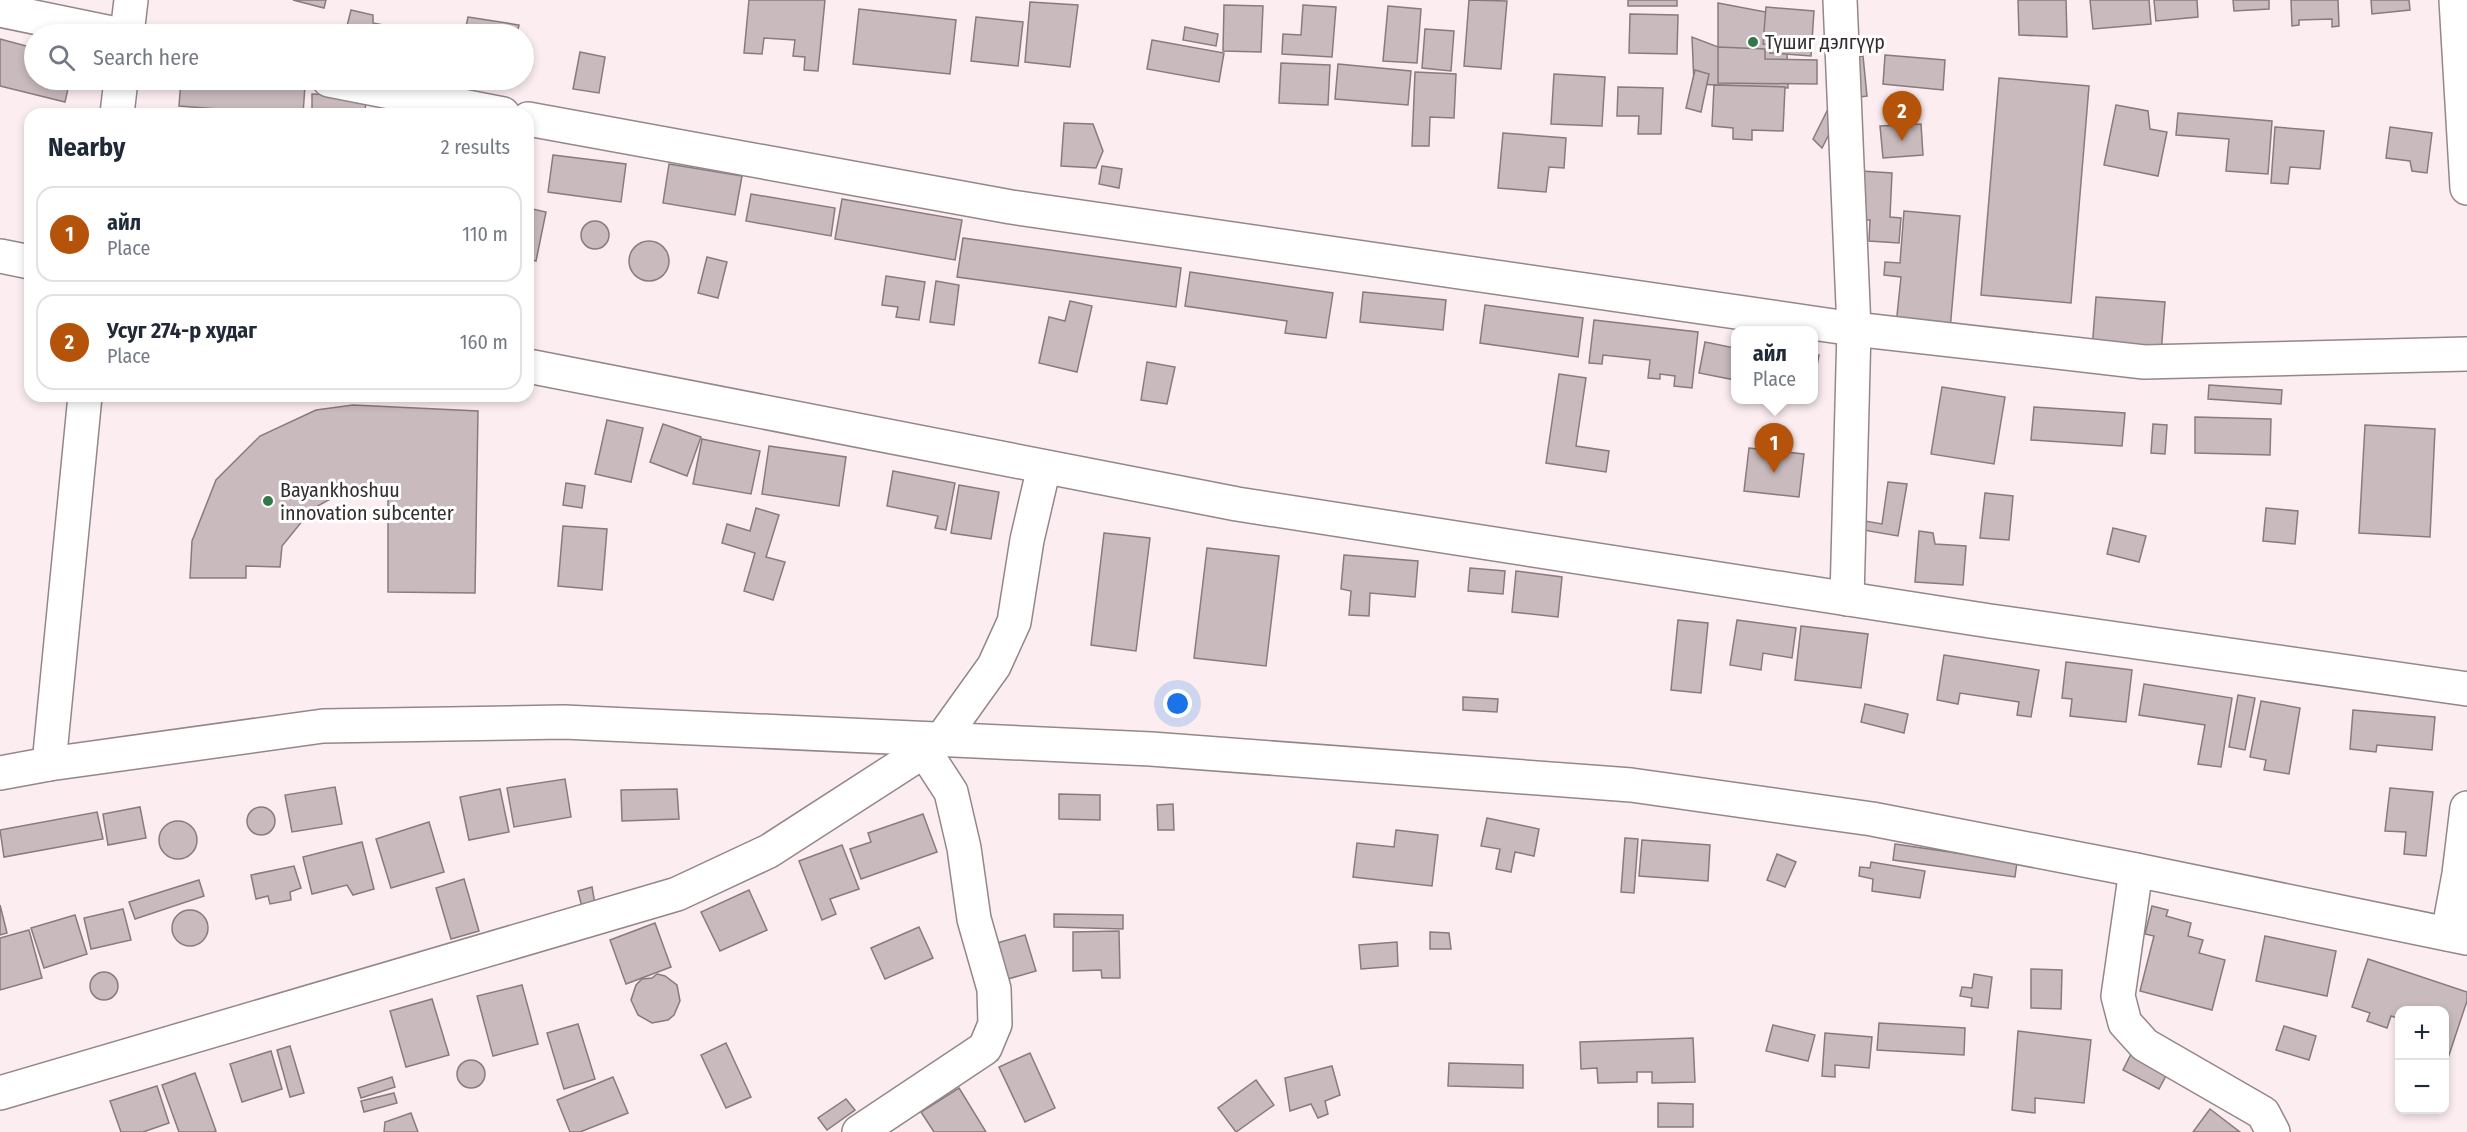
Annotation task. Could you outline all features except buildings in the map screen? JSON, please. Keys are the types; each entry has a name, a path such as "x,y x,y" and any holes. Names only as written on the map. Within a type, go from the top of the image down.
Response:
{"street":[{"path":"128,24 130,0"},
{"path":"1840,0 1854,329 1847,599"},
{"path":"2456,0 2467,188"},
{"path":"0,10 68,24"},
{"path":"118,108 120,90"},
{"path":"380,90 472,108"},
{"path":"534,119 1011,207 1854,329 2144,362 2467,354"},
{"path":"0,256 24,261"},
{"path":"534,367 1249,506 1847,599 2467,689"},
{"path":"50,764 84,402"},
{"path":"0,1093 677,894 769,851 933,746 994,666 1014,622 1027,540 1044,467"},
{"path":"0,772 334,726 564,722 933,746 1151,749 1631,785 1872,819 2457,936 2459,874 2467,808"},
{"path":"859,1132 985,1048 995,1024 994,989 974,919 964,848 951,792 933,746"},
{"path":"2136,870 2118,996 2125,1023 2145,1045 2263,1113 2273,1132"}],"place":[{"name":"Түшиг дэлгүүр","path":"1753,42"},
{"name":"Усуг 274-р худаг","path":"1902,141"},
{"name":"айл","path":"1774,473"},
{"name":"Bayankhoshuu innovation subcenter","path":"268,501"}]}
